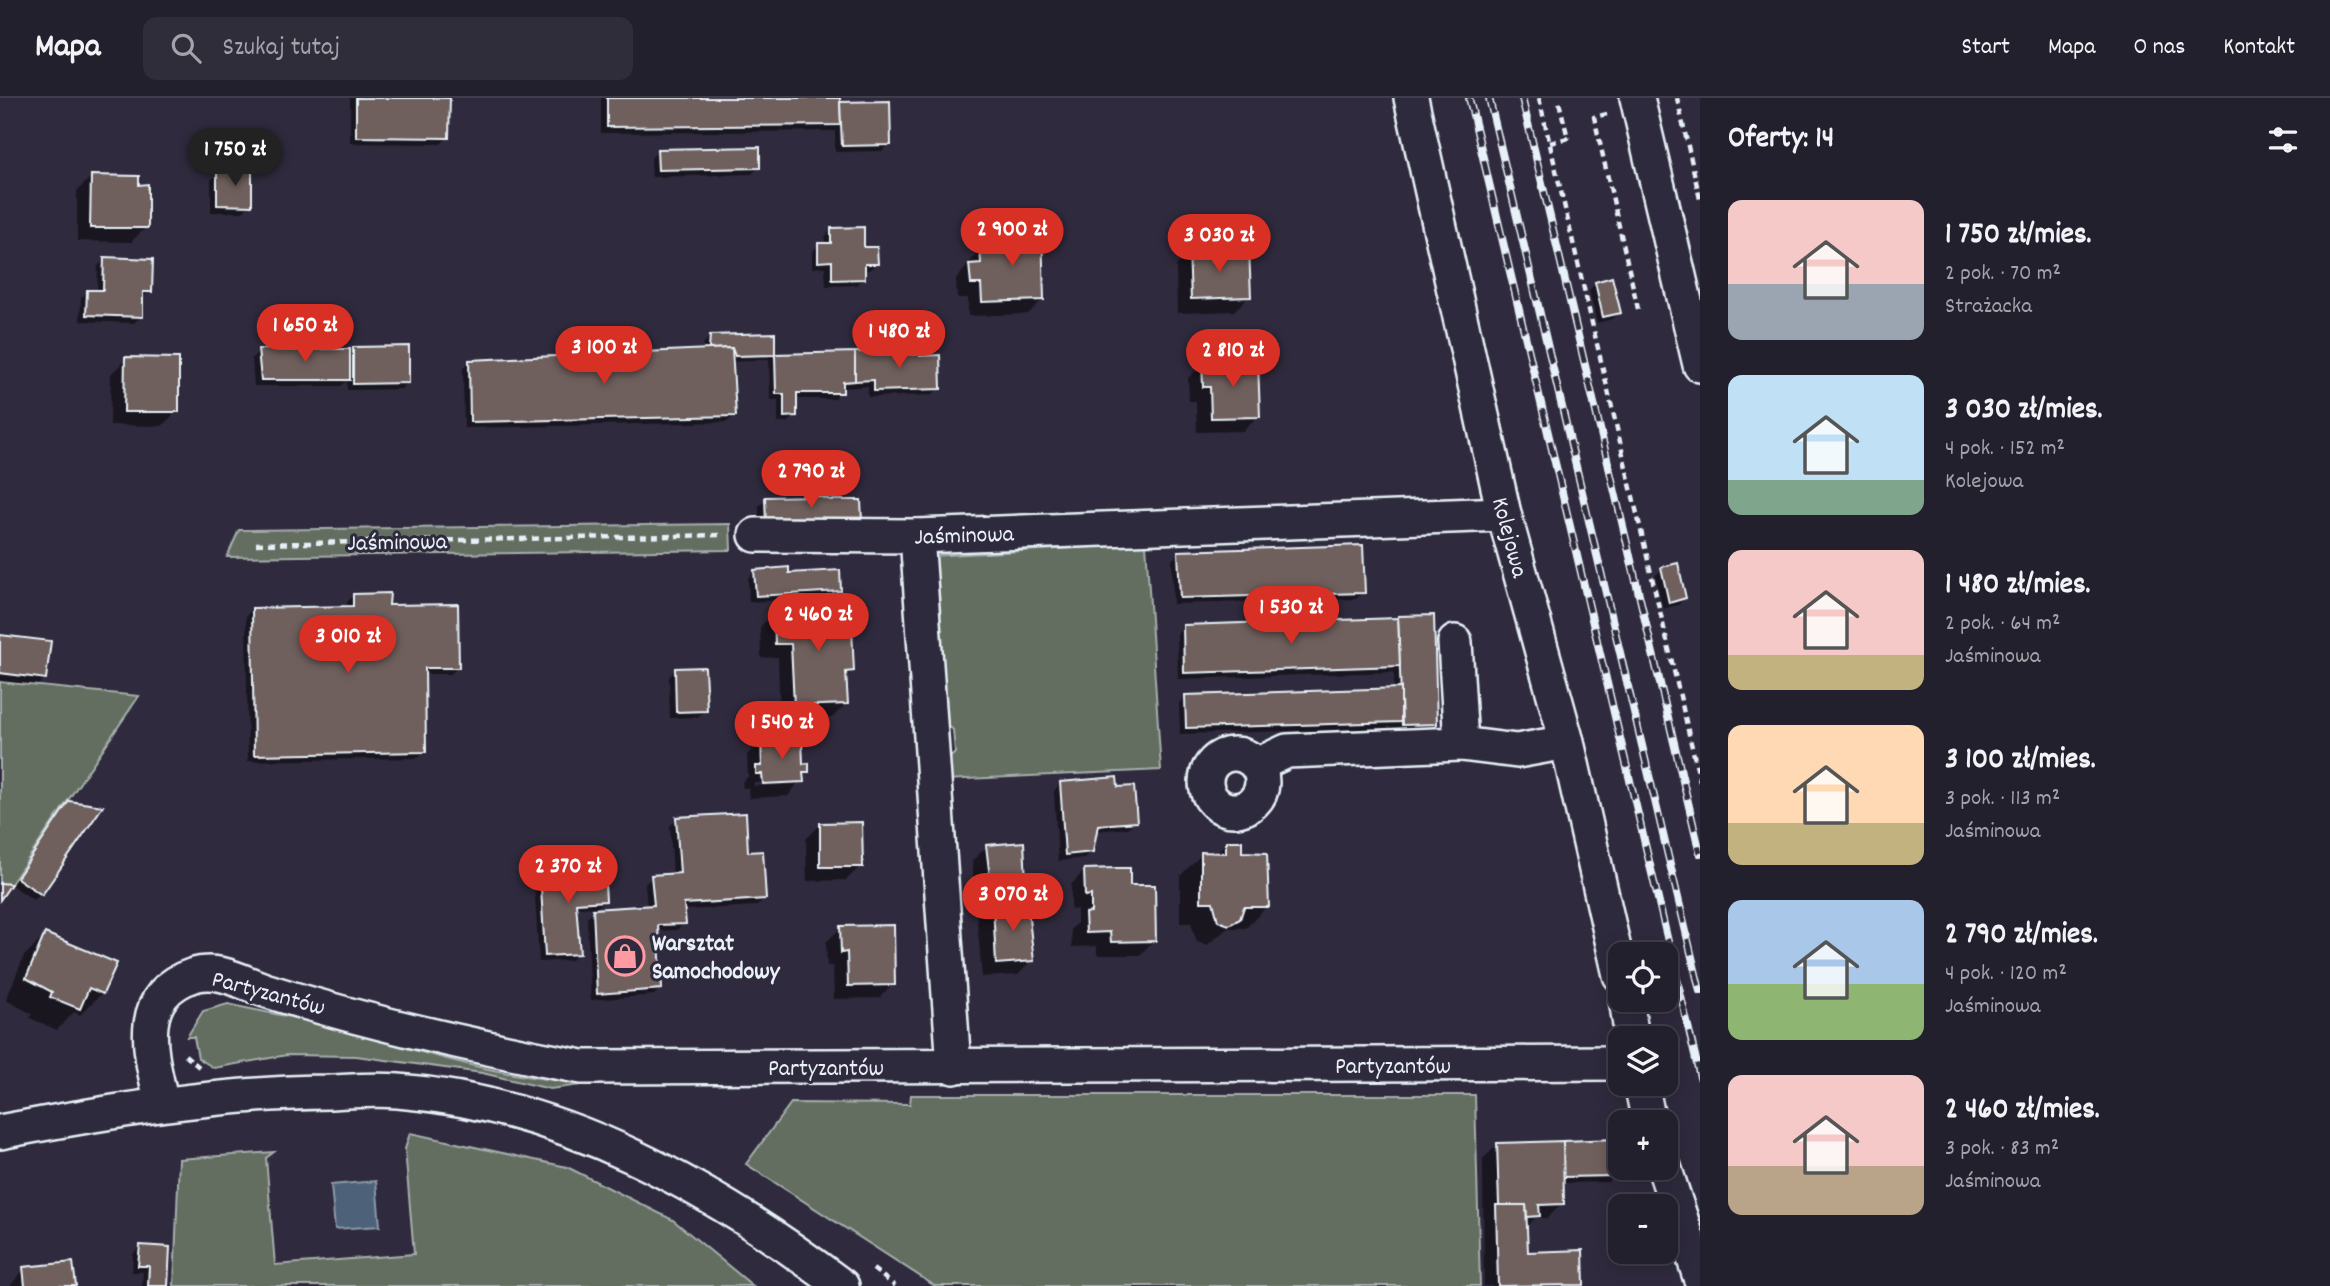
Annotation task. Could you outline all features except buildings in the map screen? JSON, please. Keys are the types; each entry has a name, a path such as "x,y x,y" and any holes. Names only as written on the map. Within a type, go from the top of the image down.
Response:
{"street":[{"name":"Kolejowa","path":"1411,98 1504,514 1567,742 1612,942"},
{"path":"1625,105 1700,365"},
{"name":"Jaśminowa","path":"756,534 917,536 1504,514"},
{"path":"917,536 954,1067"},
{"path":"1455,642 1461,744"},
{"path":"1257,765 1287,751 1461,744 1517,751 1567,742"},
{"name":"Partyzantów","path":"162,1103 148,1034 156,1007 172,987 195,975 212,973 300,1002 427,1034 582,1068 1608,1063"},
{"path":"0,1132 162,1103 285,1092 396,1091 489,1107 570,1131 636,1157 702,1190 782,1241 842,1286"},
{"path":"1668,1180 1700,1277"}],"path":[{"path":"1539,98 1700,781"},
{"path":"1550,143 1568,138 1558,98"},
{"path":"1677,98 1700,198"},
{"path":"1625,105 1594,117 1638,309"},
{"name":"Jaśminowa","path":"256,544 756,534"}],"green space":[{"path":"730,524 731,550 227,557 239,530"},
{"path":"1146,544 1161,770 945,780 944,763 955,753 953,730 940,717 929,556"},
{"path":"0,682 139,696 11,884 0,883"},
{"path":"228,1004 318,1023 490,1069 561,1081 596,1083 550,1089 482,1073 356,1056 287,1055 214,1068 198,1058 194,1037 187,1037 203,1011"},
{"path":"911,1095 1475,1095 1480,1286 935,1286 746,1164 791,1103 910,1104"},
{"path":"410,1133 567,1167 673,1220 753,1286 174,1286 179,1159 274,1152 266,1158 275,1265 414,1254 405,1149"}],"water":[{"path":"376,1181 380,1226 335,1229 331,1185"}],"railway":[{"path":"1469,98 1700,1077"},
{"path":"1489,98 1700,991"},
{"path":"1522,98 1700,853"}],"place":[{"name":"Warsztat Samochodowy","path":"625,956"}]}
